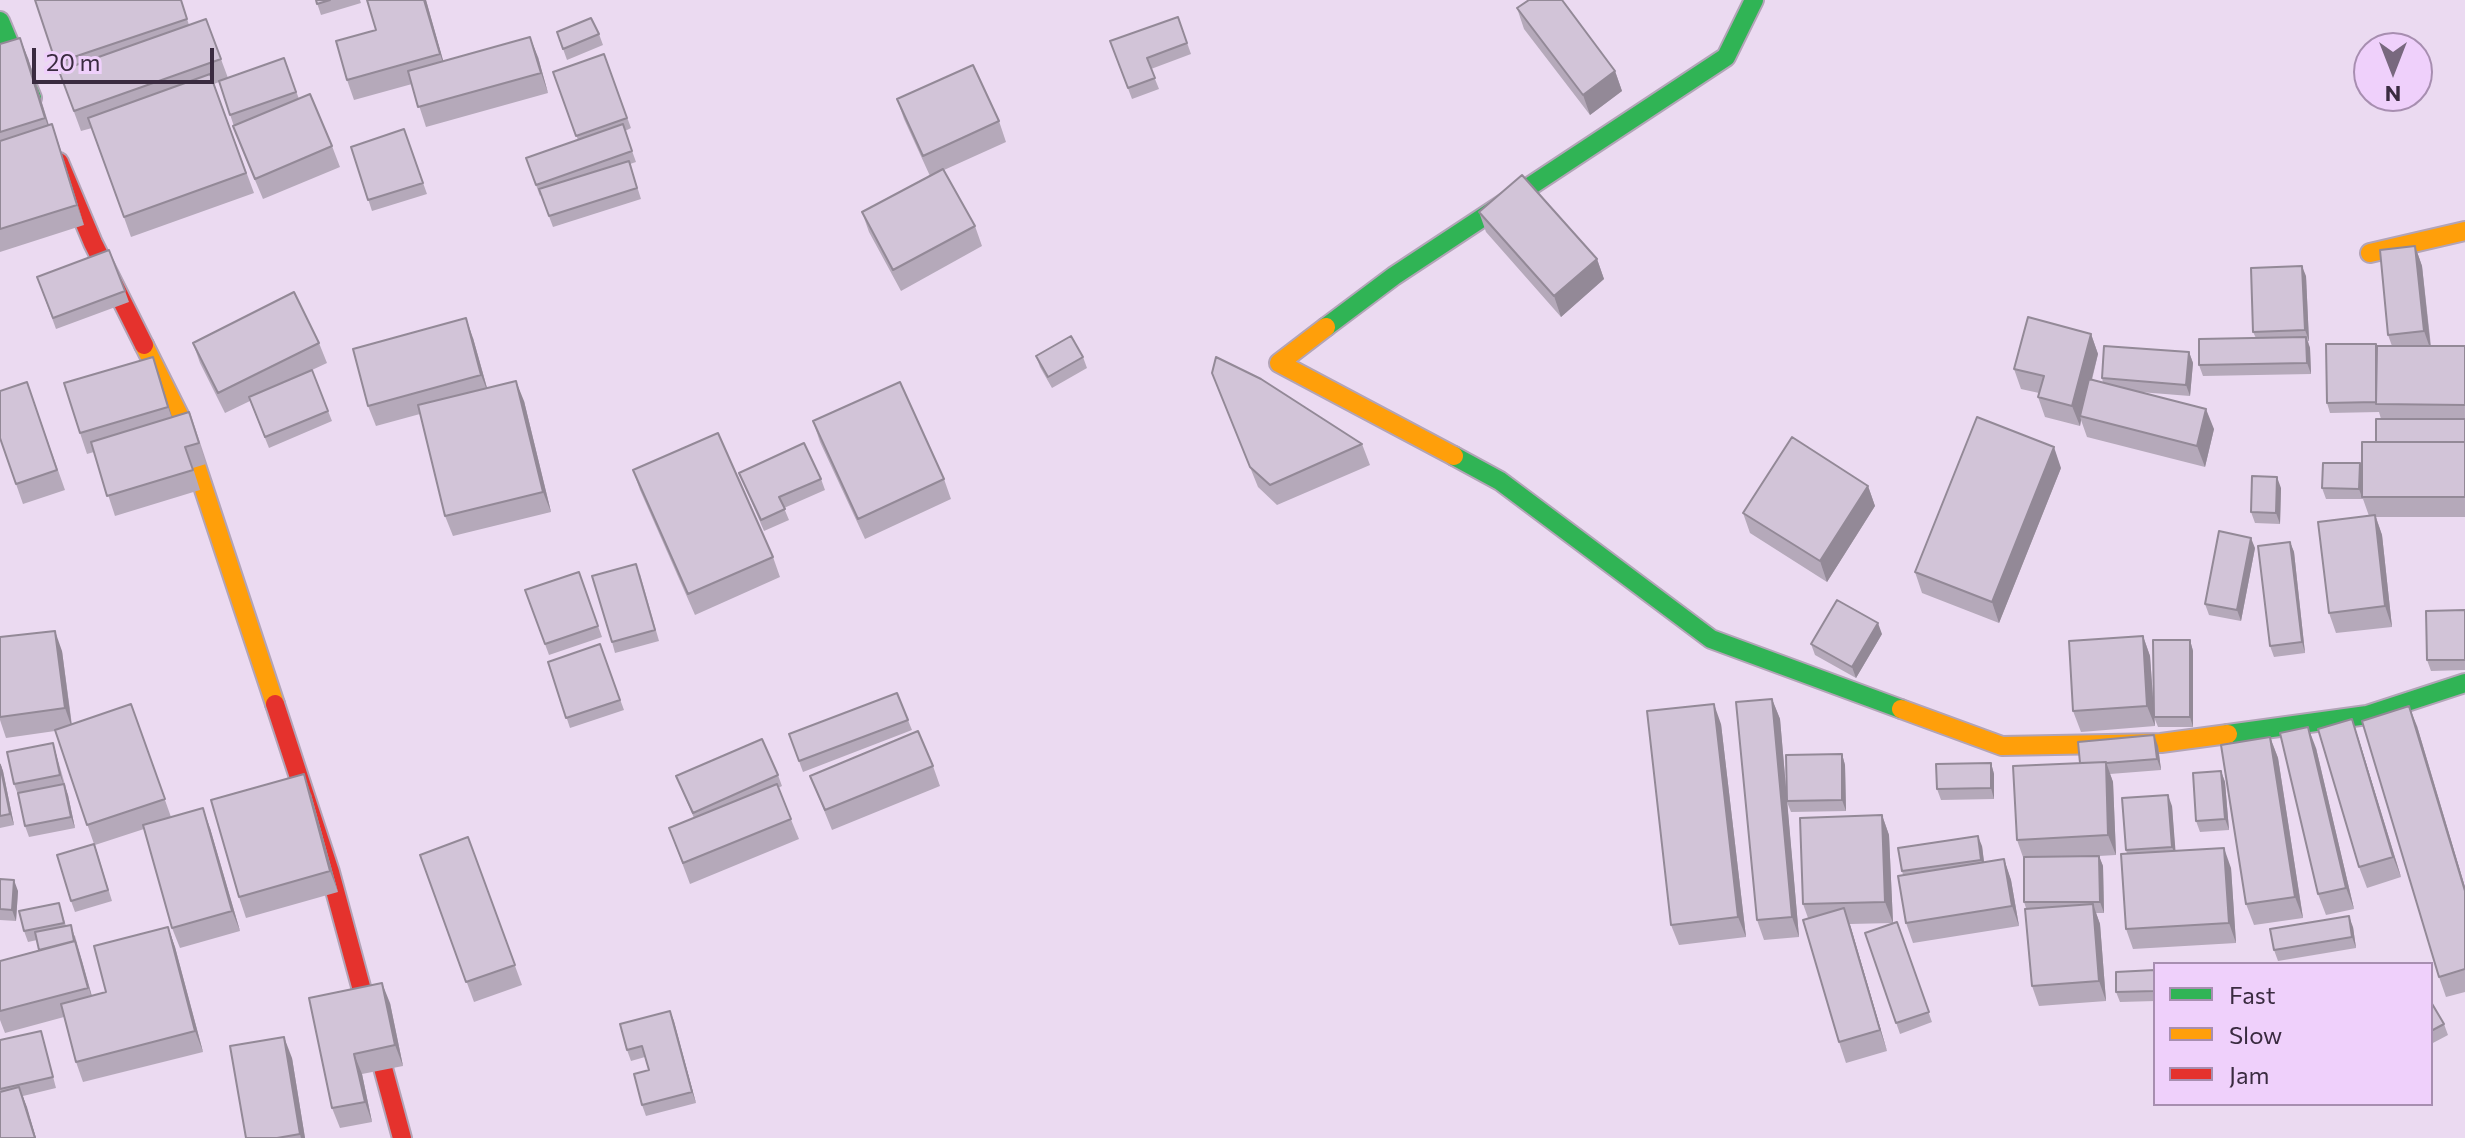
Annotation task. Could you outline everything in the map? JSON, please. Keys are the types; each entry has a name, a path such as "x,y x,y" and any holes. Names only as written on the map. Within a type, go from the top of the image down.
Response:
{"street":[{"path":"1754,0 1726,57 1394,276 1279,363 1500,481 1711,639 2002,746 2161,743 2367,715 2465,683"},
{"path":"0,21 40,118"},
{"path":"52,146 93,243 180,417 330,872 402,1138"},
{"path":"2370,253 2465,231"}],"building":[{"path":"35,0 181,0 187,19 56,63"},
{"path":"367,0 424,0 440,54 347,80 336,41 376,30"},
{"path":"1529,0 1562,0 1615,71 1583,95 1517,8"},
{"path":"1178,17 1187,43 1147,58 1155,78 1128,88 1110,41"},
{"path":"591,18 599,34 563,49 557,32"},
{"path":"206,19 221,59 74,111 59,71"},
{"path":"530,37 541,73 418,107 408,71"},
{"path":"20,38 45,118 0,132 0,44"},
{"path":"604,54 627,118 576,136 553,72"},
{"path":"284,58 296,92 230,115 219,81"},
{"path":"973,65 999,121 923,156 897,99"},
{"path":"210,74 246,173 124,217 88,118"},
{"path":"310,94 332,146 255,179 233,126"},
{"path":"52,124 77,205 0,229 0,141"},
{"path":"623,124 632,151 536,185 526,158"},
{"path":"404,129 423,183 368,200 351,147"},
{"path":"629,161 637,188 549,216 539,189"},
{"path":"943,169 975,226 893,270 862,212"},
{"path":"1522,175 1597,259 1554,296 1479,212"},
{"path":"2415,246 2424,331 2388,335 2380,250"},
{"path":"109,250 125,291 53,318 37,277"},
{"path":"2302,266 2305,330 2253,332 2251,268"},
{"path":"294,292 319,343 218,393 193,343"},
{"path":"2028,317 2091,334 2072,406 2038,397 2044,376 2014,369"},
{"path":"466,318 481,375 368,406 353,349"},
{"path":"1071,336 1083,357 1048,377 1036,356"},
{"path":"2306,337 2307,363 2199,365 2199,339"},
{"path":"2326,344 2376,344 2376,402 2327,403"},
{"path":"2104,346 2189,352 2186,385 2102,378"},
{"path":"2377,346 2465,346 2465,405 2376,404"},
{"path":"153,357 168,407 80,433 64,383"},
{"path":"1216,357 1261,379 1362,444 1270,485 1250,467 1212,373"},
{"path":"312,370 328,411 265,437 249,397"},
{"path":"2089,379 2206,409 2197,446 2080,416"},
{"path":"516,381 543,492 445,516 418,405"},
{"path":"27,382 57,470 16,484 0,438 0,391"},
{"path":"900,382 944,479 858,519 813,421"},
{"path":"189,412 199,443 185,447 193,470 107,496 91,442"},
{"path":"1977,417 2054,447 1992,602 1915,572"},
{"path":"2376,419 2465,419 2465,442 2376,442"},
{"path":"718,433 773,557 688,594 633,470"},
{"path":"1792,437 1868,486 1820,561 1743,513"},
{"path":"2362,442 2465,442 2465,497 2362,497"},
{"path":"804,443 821,479 779,497 785,509 761,520 739,473"},
{"path":"2323,463 2360,463 2359,489 2322,488"},
{"path":"2252,476 2277,477 2276,513 2251,512"},
{"path":"2375,515 2385,606 2329,613 2318,522"},
{"path":"2219,531 2251,538 2237,610 2205,604"},
{"path":"2290,542 2302,642 2270,646 2258,546"},
{"path":"636,564 655,630 612,642 592,576"},
{"path":"579,572 598,626 545,644 525,590"},
{"path":"1837,600 1878,623 1852,667 1811,644"},
{"path":"2465,610 2465,660 2427,660 2426,611"},
{"path":"55,631 65,708 0,717 0,637"},
{"path":"2143,636 2147,706 2073,711 2069,641"},
{"path":"2153,640 2190,640 2190,717 2154,717"},
{"path":"600,644 620,700 566,718 548,662"},
{"path":"897,693 908,720 799,761 789,734"},
{"path":"1772,699 1792,917 1757,920 1736,702"},
{"path":"131,704 165,799 87,825 55,730"},
{"path":"1714,704 1738,917 1671,925 1647,711"},
{"path":"2409,706 2465,891 2465,969 2439,977 2362,721"},
{"path":"2352,719 2393,857 2359,867 2318,729"},
{"path":"2308,727 2346,888 2318,894 2280,733"},
{"path":"918,731 933,766 825,810 810,776"},
{"path":"2154,735 2157,759 2080,763 2078,742"},
{"path":"2270,737 2295,897 2246,904 2221,745"},
{"path":"762,739 778,775 693,813 676,776"},
{"path":"53,743 60,775 14,784 7,752"},
{"path":"1842,754 1842,800 1787,801 1786,755"},
{"path":"2106,762 2108,835 2017,840 2013,766"},
{"path":"1991,763 1991,788 1937,789 1936,764"},
{"path":"0,765 10,814 0,816"},
{"path":"2221,771 2225,819 2196,821 2193,773"},
{"path":"304,774 330,871 239,897 211,800"},
{"path":"64,784 71,817 25,826 18,793"},
{"path":"777,784 791,819 683,863 669,828"},
{"path":"2168,795 2172,847 2126,850 2122,798"},
{"path":"203,808 232,911 172,928 143,825"},
{"path":"1882,815 1885,902 1803,904 1800,818"},
{"path":"1978,836 1981,860 1902,871 1898,848"},
{"path":"468,837 515,965 466,982 420,855"},
{"path":"94,844 108,890 71,901 57,855"},
{"path":"2224,848 2229,923 2126,929 2121,854"},
{"path":"2099,856 2100,902 2024,902 2024,857"},
{"path":"2004,859 2012,906 1906,923 1898,876"},
{"path":"0,879 14,880 12,910 0,909"},
{"path":"59,903 64,923 24,931 19,911"},
{"path":"2093,904 2099,981 2032,986 2025,909"},
{"path":"1844,908 1880,1030 1839,1042 1803,920"},
{"path":"2349,916 2352,937 2274,950 2270,929"},
{"path":"1897,922 1929,1012 1896,1023 1865,933"},
{"path":"71,925 74,941 39,950 35,932"},
{"path":"168,927 195,1031 76,1062 61,1004 106,992 94,946"},
{"path":"75,941 88,988 0,1011 0,961"},
{"path":"2153,970 2153,991 2116,992 2116,972"},
{"path":"382,983 395,1045 354,1054 365,1102 332,1108 309,998"},
{"path":"2433,1005 2444,1024 2433,1030"},
{"path":"670,1011 692,1092 642,1105 634,1074 649,1070 642,1046 627,1050 620,1024"},
{"path":"41,1031 53,1077 0,1089 0,1040"},
{"path":"284,1037 300,1134 246,1138 230,1046"},
{"path":"19,1087 35,1138 0,1138 0,1092"}],"traffic: fast":[{"path":"1326,327 1394,276 1726,57 1754,0"},
{"path":"0,21 32,98"},
{"path":"1454,456 1500,481 1711,639 1901,709"},
{"path":"2228,734 2367,715 2465,683"}],"traffic: slow":[{"path":"2370,253 2465,231"},
{"path":"1326,327 1279,363 1454,456"},
{"path":"144,345 180,417 275,704"},
{"path":"1901,709 2002,746 2161,743 2228,734"}],"traffic: jam":[{"path":"59,162 93,243 144,345"},
{"path":"275,704 330,872 402,1138"}]}
